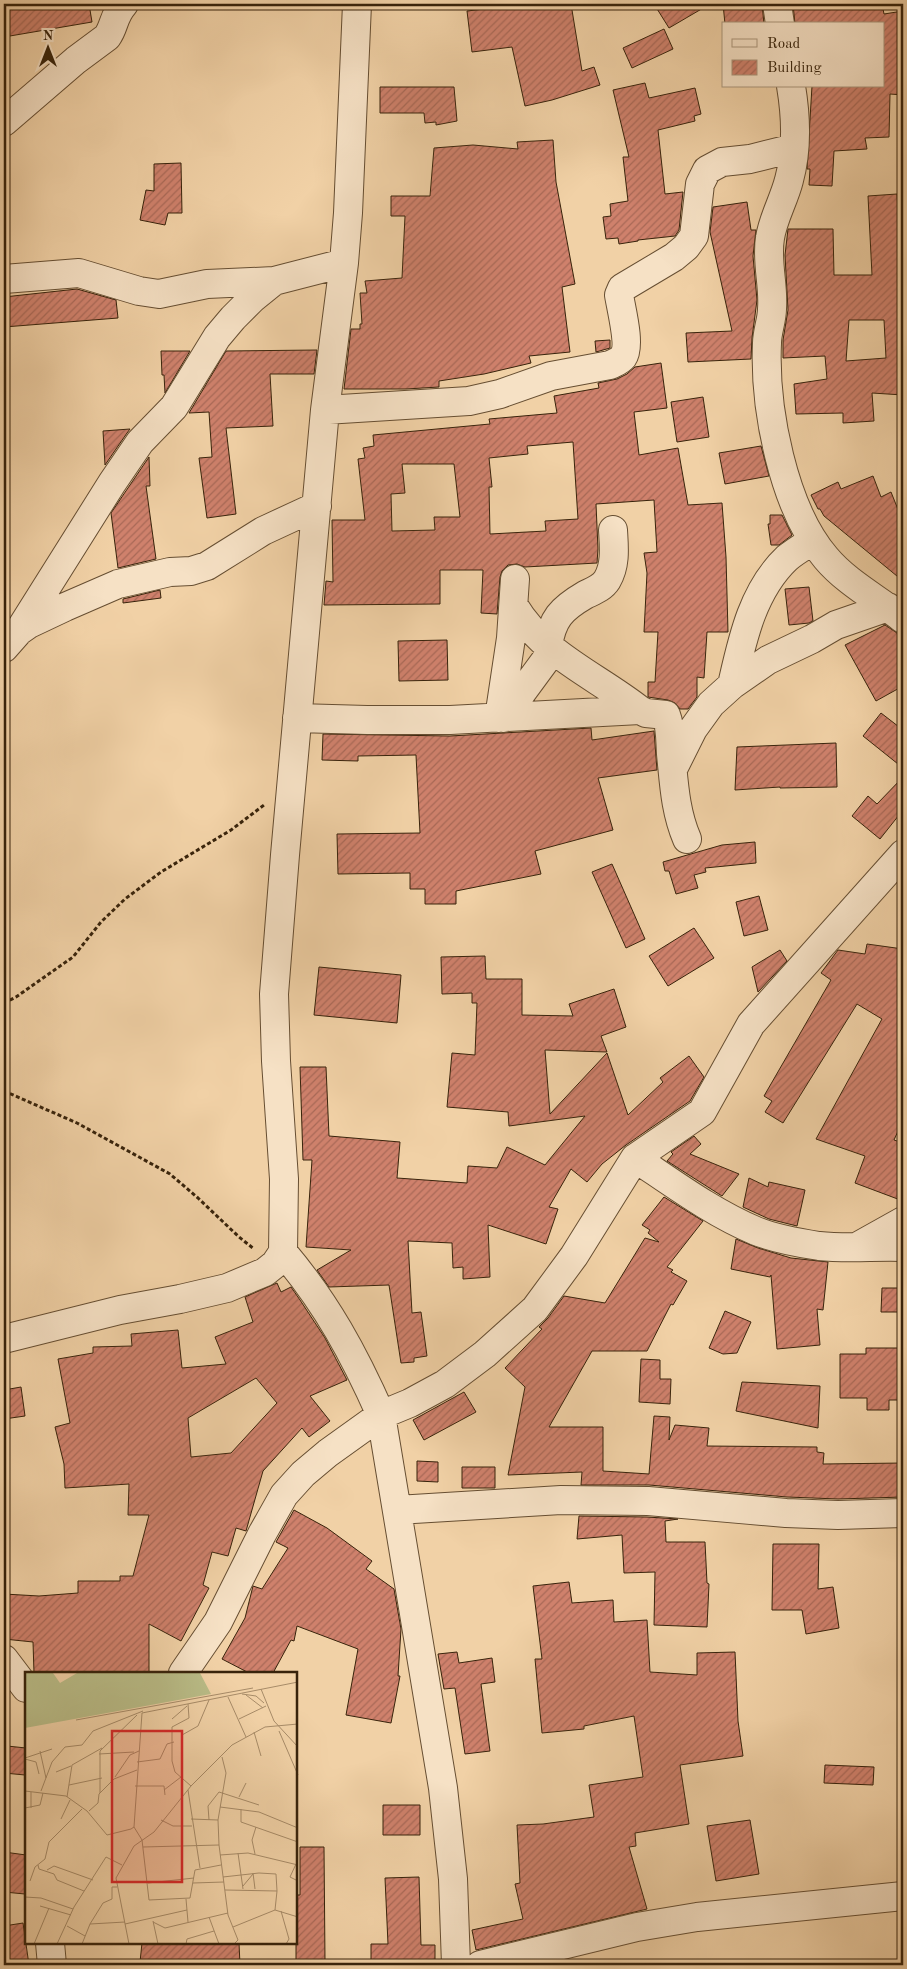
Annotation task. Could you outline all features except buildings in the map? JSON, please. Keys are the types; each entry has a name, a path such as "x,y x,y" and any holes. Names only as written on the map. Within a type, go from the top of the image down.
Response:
{"street":[{"path":"4,122 76,60 107,37 110,33 114,16 124,4"},
{"path":"4,1339 120,1310 228,1288 265,1272 279,1258 284,1179 276,1061 274,994 325,410 344,263 357,4"},
{"path":"778,4 780,22"},
{"path":"791,88 795,116 794,148 790,179 769,240 772,310 767,342 768,390 774,427 793,500 812,541 845,577 896,613"},
{"path":"325,410 469,401 500,394 551,376 610,365 616,362 623,357 626,344 619,295 622,288 674,257 686,247 694,236 700,184 707,170 722,162 794,148"},
{"path":"4,279 79,273 139,291 160,294 207,284 274,280 344,263"},
{"path":"11,640 140,442 174,407 217,337 253,298 274,280"},
{"path":"11,640 40,618 118,584 170,572 191,571 207,566 263,531 317,506"},
{"path":"501,718 551,648 551,627 558,616 606,582 613,566 613,530"},
{"path":"732,685 747,627 758,598 770,577 787,558 812,541"},
{"path":"501,718 509,658 515,579"},
{"path":"514,606 530,630 578,670 623,697 646,714 666,715 670,726 678,819 687,839"},
{"path":"673,770 693,730 711,704 732,685 768,660 836,625 896,613"},
{"path":"297,718 367,720 501,718 640,710"},
{"path":"184,1672 218,1622 262,1534 284,1495 302,1474 382,1415 410,1403 445,1384 485,1354 535,1309 574,1256 636,1158 702,1112 751,1024 903,854"},
{"path":"636,1158 691,1195 734,1221 758,1232 820,1246 854,1248 903,1247"},
{"path":"854,1248 903,1221"},
{"path":"279,1258 318,1296 340,1331 382,1415 443,1788 453,1879 456,1965"},
{"path":"397,1510 561,1500 648,1501 786,1513 838,1515 903,1513"},
{"path":"4,1659 25,1687"},
{"path":"480,1965 637,1927 688,1918 903,1896"},
{"path":"50,1944 52,1965"}],"path":[{"path":"4,1003 16,997 73,957 101,922 125,899 161,872 231,830 291,785"},
{"path":"4,1091 77,1123 170,1174 239,1237 279,1258"}]}
